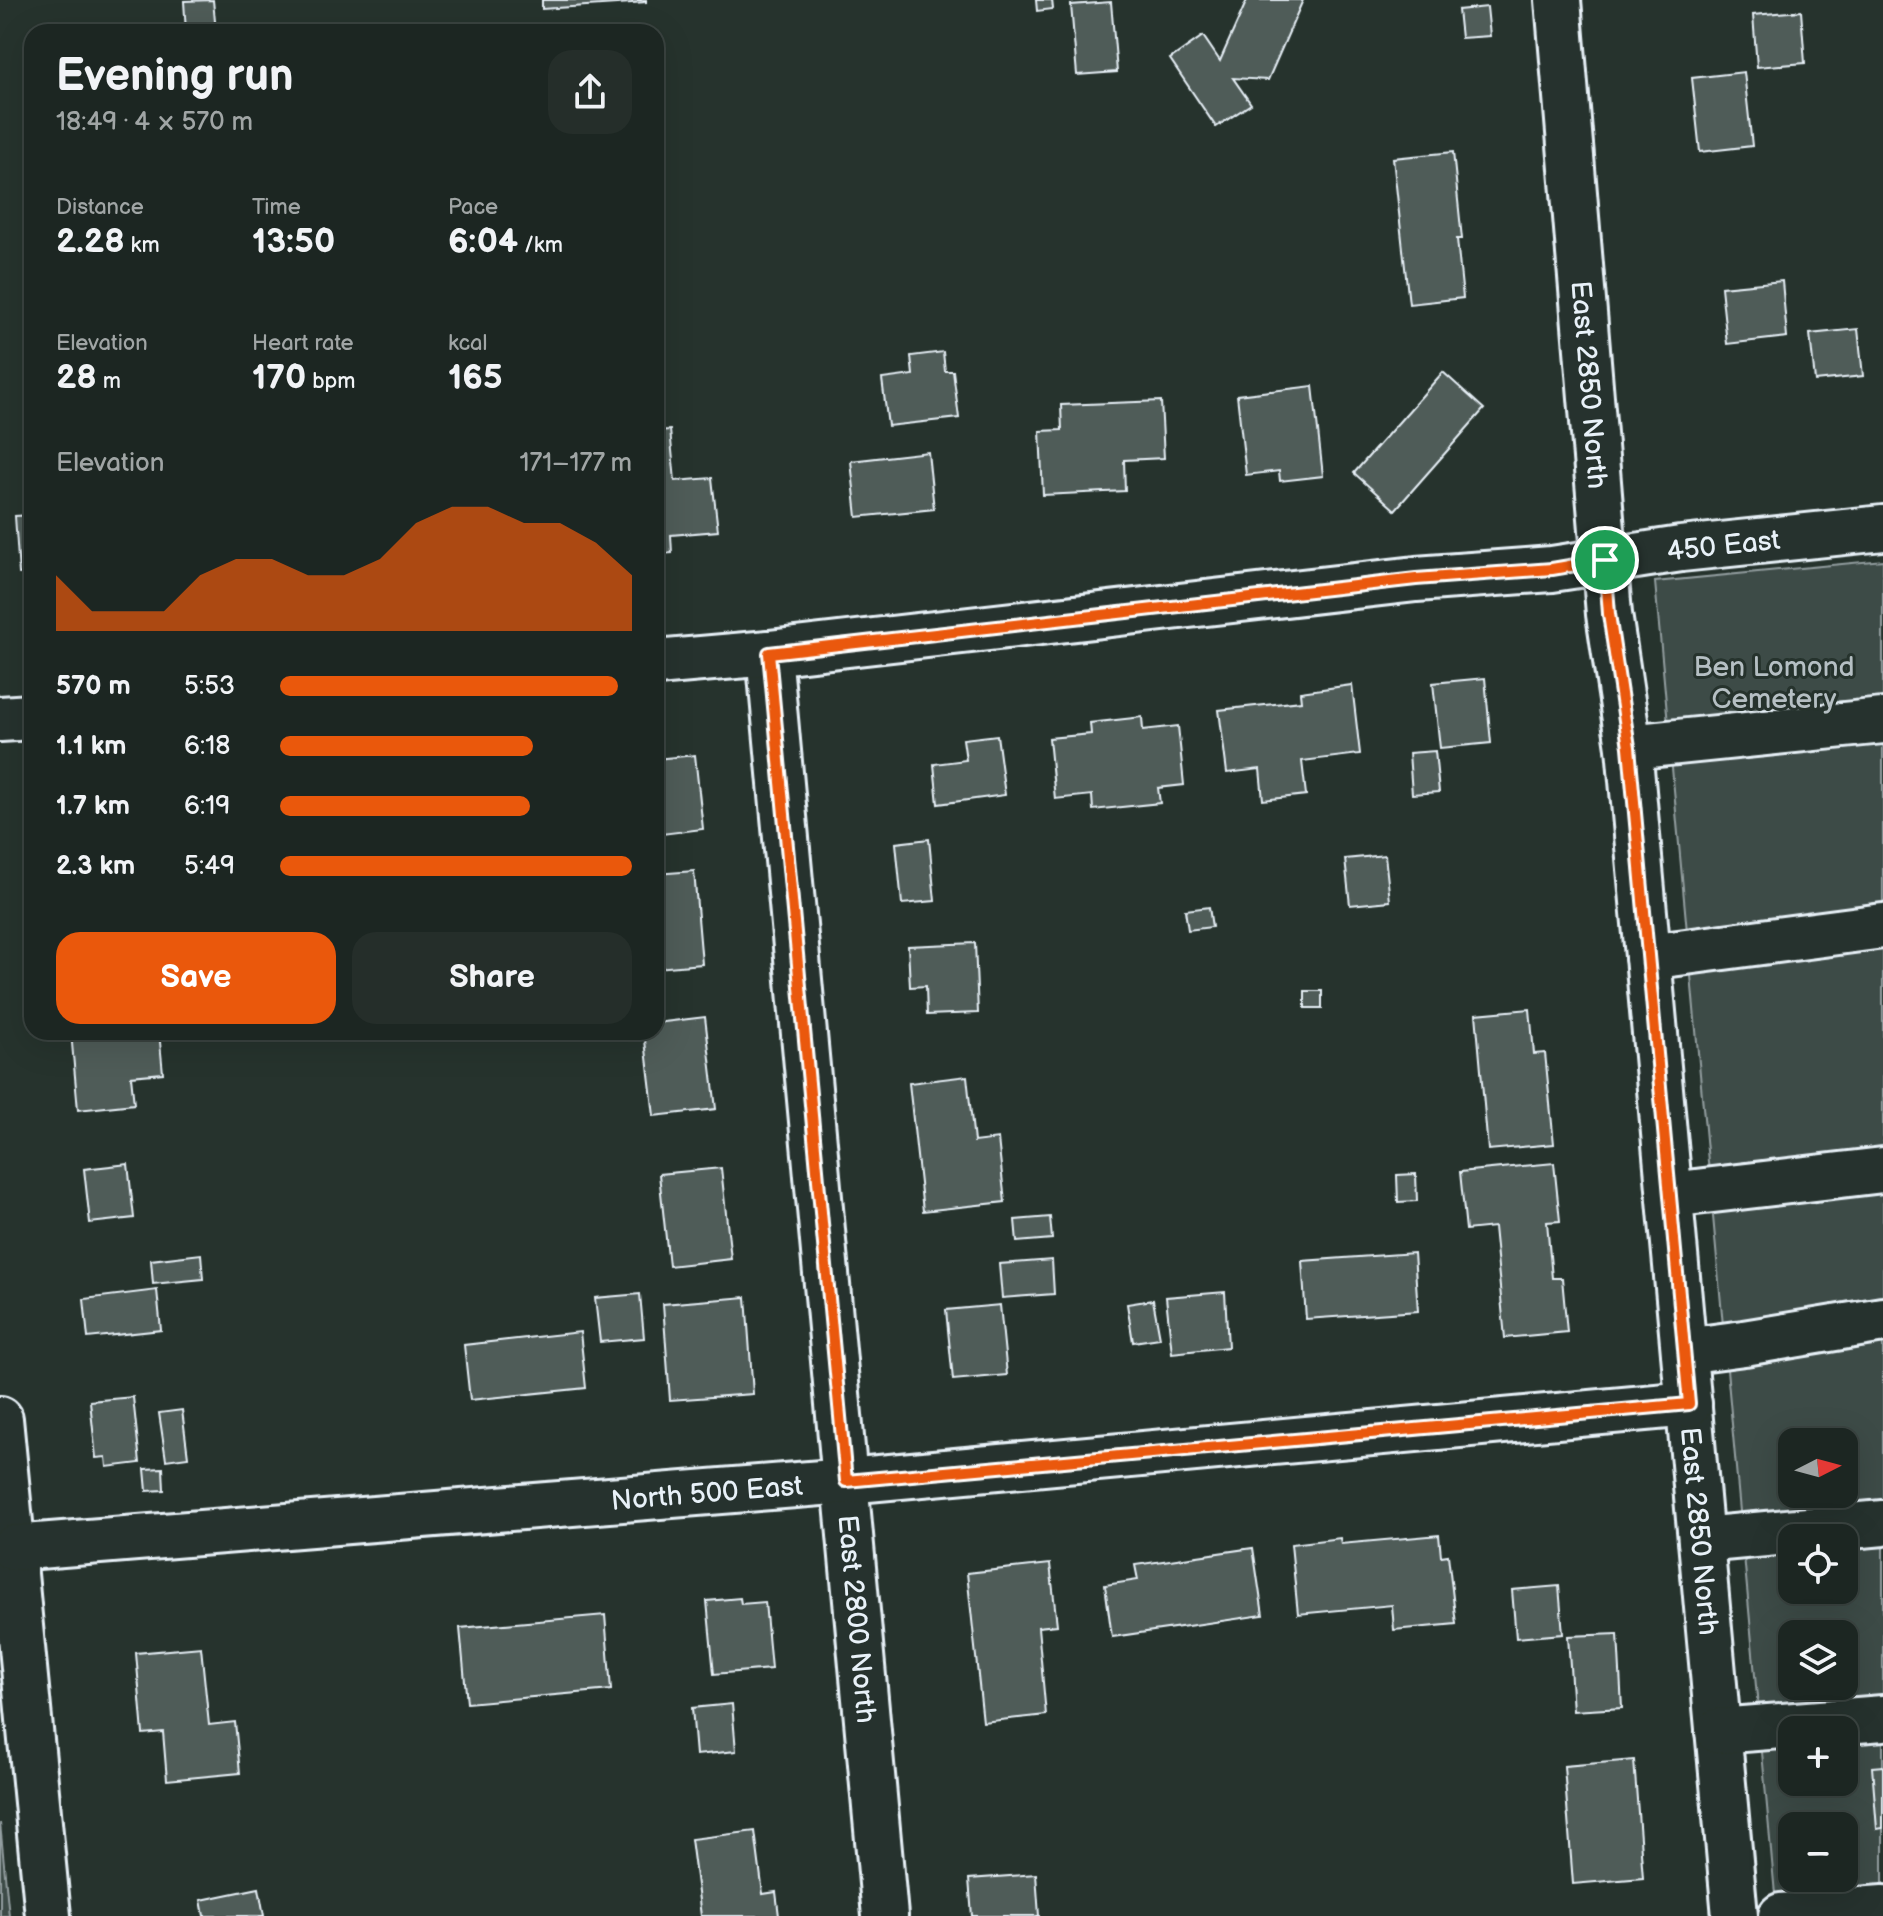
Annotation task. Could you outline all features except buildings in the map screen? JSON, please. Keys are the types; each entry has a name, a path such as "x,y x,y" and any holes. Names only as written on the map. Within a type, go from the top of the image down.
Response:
{"street":[{"name":"East 2850 North","path":"1558,0 1609,614 1629,747 1735,1916"},
{"name":"450 East","path":"664,662 1416,579 1552,569 1681,549 1883,528"},
{"name":"East 2800 North","path":"769,653 885,1916"},
{"path":"0,719 24,718"},
{"path":"1629,747 1883,721"},
{"path":"1648,957 1883,926"},
{"path":"1670,1195 1883,1170"},
{"path":"1684,1351 1883,1320"},
{"name":"North 500 East","path":"13,1548 846,1481 1689,1404"},
{"path":"0,1419 48,1916"},
{"path":"1701,1540 1883,1523"},
{"path":"1718,1731 1883,1718"},
{"path":"1781,1916 1883,1908"}],"green space":[{"name":"Ben Lomond Cemetery","path":"1883,560 1883,1916 1777,1916 1655,582"},
{"path":"0,1823 9,1916 0,1916"}],"route":[{"path":"1605,560 1609,614 1629,747 1689,1404 846,1481 769,653 1416,579 1552,569 1605,560"}]}
